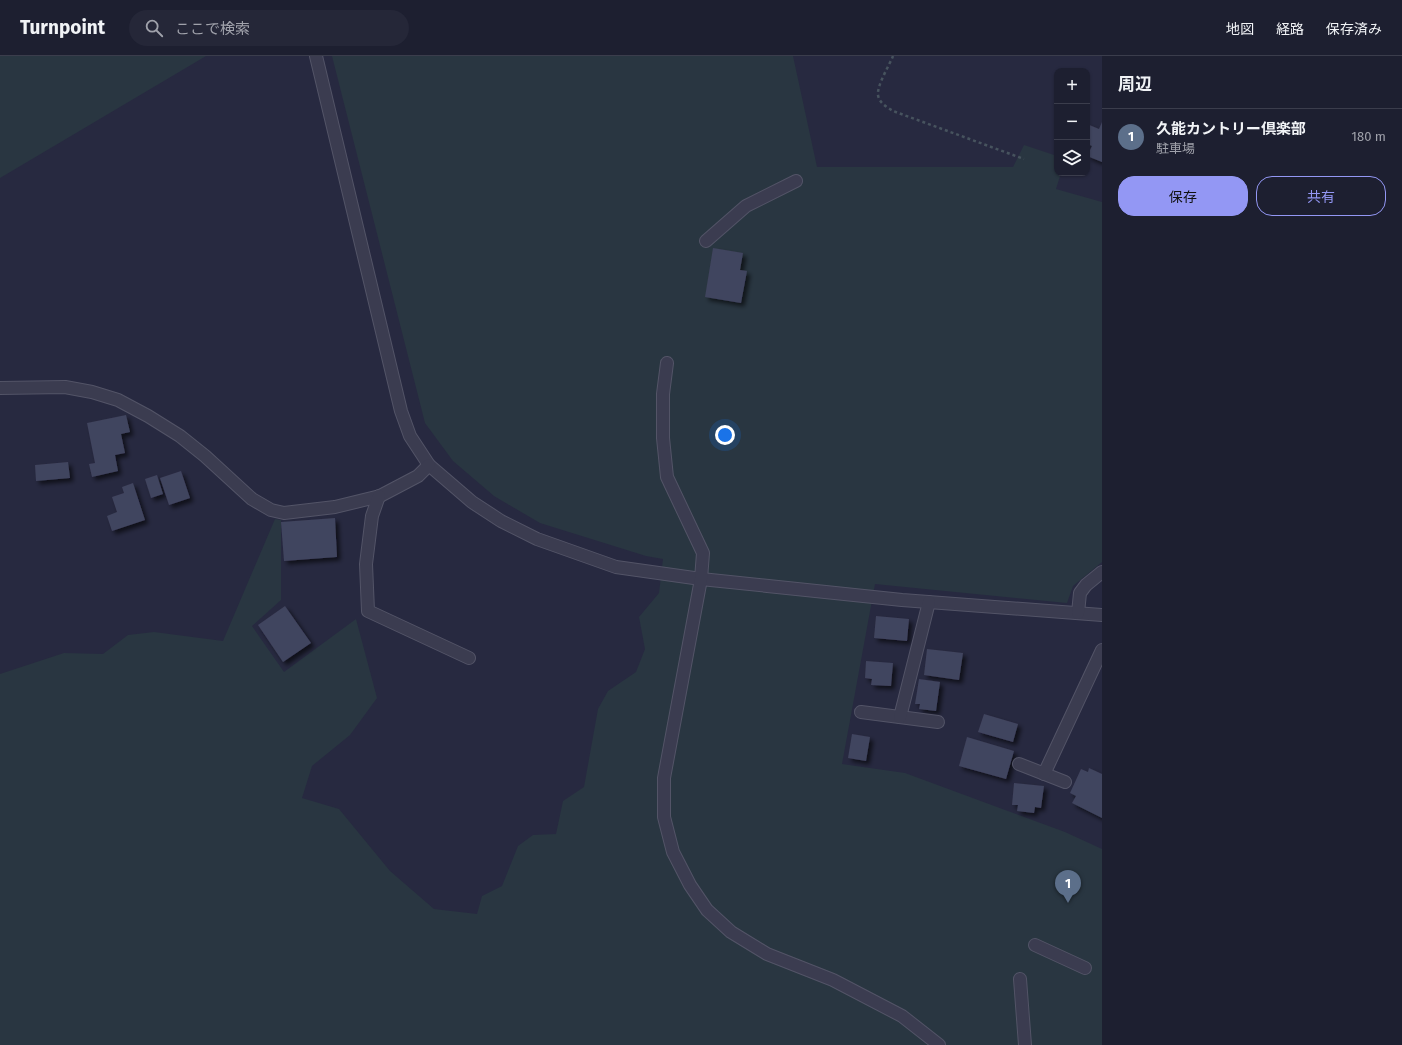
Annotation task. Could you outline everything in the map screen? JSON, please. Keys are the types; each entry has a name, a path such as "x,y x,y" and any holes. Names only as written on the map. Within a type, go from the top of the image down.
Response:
{"street":[{"path":"316,56 401,411 410,436 429,465 472,502 501,521 537,539 616,567 701,579 929,602 1102,615"},
{"path":"706,241 746,206 796,181"},
{"path":"667,362 663,394 663,438 667,477 703,553 701,579 664,778 664,817 673,852 690,885 707,910 731,932 767,954 832,980 902,1016 939,1045"},
{"path":"0,388 65,387 92,392 118,400 148,416 180,436 205,456 252,499 271,510 284,513 335,507 379,496 418,476 429,465"},
{"path":"379,496 372,516 366,564 368,611 469,658"},
{"path":"1078,613 1080,593 1086,585 1102,572"},
{"path":"900,717 929,602"},
{"path":"1044,774 1102,650"},
{"path":"861,712 938,722"},
{"path":"1019,764 1065,782"},
{"path":"1036,945 1085,968"},
{"path":"1020,979 1025,1045"}],"path":[{"path":"893,56 880,84 878,96 884,105 893,111 1024,159"}],"shaded area":[{"path":"0,56 206,56 0,178"},
{"path":"332,56 793,56 817,167 1013,167 1024,145 1054,155 1054,176 1060,176 1056,189 1102,202 1102,562 1073,586 1067,603 875,584 842,764 905,773 1065,832 1102,849 1102,1045 0,1045 0,674 64,653 103,654 128,635 154,632 223,641 275,519 281,520 281,600 252,626 284,672 356,619 377,698 350,735 312,766 302,798 339,809 390,871 434,909 477,914 482,896 502,886 518,846 533,835 556,834 563,801 584,787 598,709 608,691 636,672 645,649 639,617 659,593 663,559 646,556 540,523 494,496 453,461 425,423"}],"building":[{"path":"1102,122 1102,162 1090,157 1090,150 1092,146 1090,145 1090,125 1099,129"},
{"path":"713,248 743,253 740,270 747,271 741,303 705,297"},
{"path":"126,415 130,432 121,434 125,453 115,455 118,471 92,477 89,464 95,463 87,423"},
{"path":"68,462 70,478 36,481 35,465"},
{"path":"181,471 190,498 169,505 160,478"},
{"path":"157,475 163,494 151,498 145,479"},
{"path":"133,483 145,520 112,531 107,516 117,512 112,497 124,493 122,487"},
{"path":"335,518 337,557 284,561 281,522"},
{"path":"285,606 311,643 283,662 258,625"},
{"path":"876,616 909,619 907,641 874,638"},
{"path":"927,649 963,653 959,680 924,675"},
{"path":"866,661 893,663 891,686 871,685 872,679 865,678"},
{"path":"919,679 940,682 936,711 919,709 920,704 915,704"},
{"path":"984,714 1018,724 1013,742 978,732"},
{"path":"852,734 870,737 866,761 848,758"},
{"path":"967,737 1014,751 1006,779 959,766"},
{"path":"1089,768 1102,774 1102,818 1072,803 1076,796 1070,793 1081,769 1088,772"},
{"path":"1014,783 1044,786 1041,808 1035,807 1034,813 1017,811 1018,805 1012,805"}],"place":[{"name":"久能カントリー倶楽部","path":"1068,903"}]}
